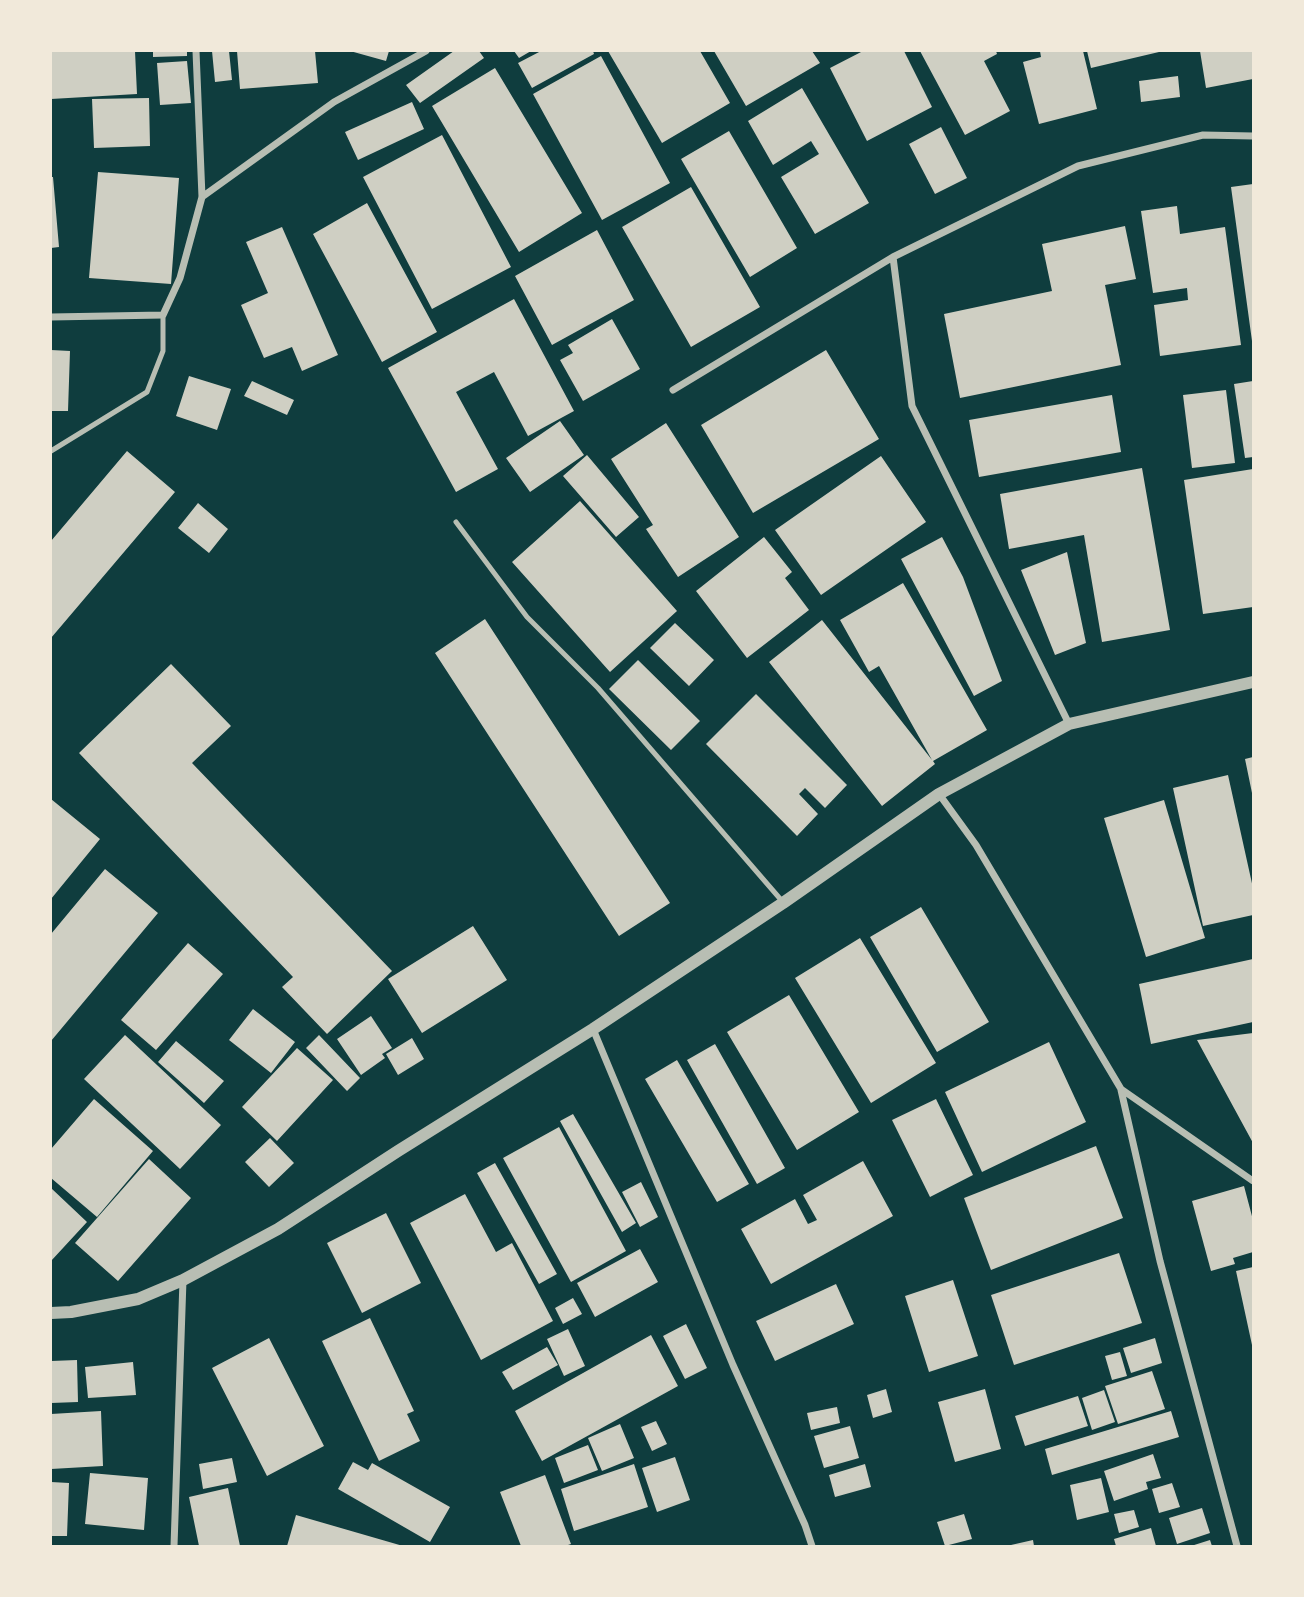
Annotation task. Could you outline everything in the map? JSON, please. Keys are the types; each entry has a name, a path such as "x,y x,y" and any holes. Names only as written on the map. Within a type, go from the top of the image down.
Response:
{"street":[{"path":"51,317 163,315 180,278 202,197 196,51"},
{"path":"202,197 334,102 426,51"},
{"path":"673,390 893,257 1078,166 1203,135 1253,136"},
{"path":"893,257 912,406 1069,724"},
{"path":"51,1313 71,1312 138,1299 183,1280 278,1229 593,1029 783,903 939,794 1069,724 1253,682"},
{"path":"939,794 976,845 1121,1089 1160,1261 1237,1546"},
{"path":"593,1029 733,1365 812,1546"},
{"path":"1121,1089 1253,1181"},
{"path":"174,1546 183,1280"}],"lane":[{"path":"51,451 147,392 163,351 163,315"},
{"path":"456,522 527,617 598,688 783,903"}],"building":[{"path":"51,51 135,51 137,94 51,99"},
{"path":"153,51 187,51 187,56 153,57"},
{"path":"212,51 229,51 232,80 215,82"},
{"path":"237,51 315,51 318,83 240,89"},
{"path":"350,51 389,51 386,61"},
{"path":"454,51 479,51 484,58 420,103 406,85"},
{"path":"514,51 531,51 519,58"},
{"path":"541,51 593,51 594,54 532,88 518,63"},
{"path":"608,51 700,51 730,103 662,143"},
{"path":"714,51 812,51 820,63 746,106"},
{"path":"863,51 904,51 932,107 867,141 830,68"},
{"path":"920,51 996,51 997,54 984,61 1010,111 965,135"},
{"path":"1040,51 1083,51 1097,109 1039,124 1023,62 1041,57"},
{"path":"1087,51 1158,51 1159,52 1091,68"},
{"path":"1200,51 1253,51 1253,79 1206,88"},
{"path":"601,56 670,183 602,220 533,94"},
{"path":"187,61 191,103 160,105 157,63"},
{"path":"495,68 582,213 519,252 432,106"},
{"path":"1178,76 1180,97 1141,102 1139,81"},
{"path":"802,88 869,203 815,234 781,177 819,154 811,141 773,165 748,121"},
{"path":"149,98 150,146 94,148 92,99"},
{"path":"412,102 424,129 358,160 345,132"},
{"path":"941,127 967,178 935,194 909,144"},
{"path":"729,131 797,248 750,277 681,159"},
{"path":"442,135 511,267 432,309 363,177"},
{"path":"98,172 179,178 171,284 89,278"},
{"path":"51,177 59,247 51,248"},
{"path":"1253,184 1253,341 1252,341 1231,187"},
{"path":"691,187 760,307 691,347 622,227"},
{"path":"367,203 437,332 382,362 313,234"},
{"path":"1177,206 1180,234 1225,227 1241,345 1160,356 1154,305 1188,300 1187,288 1153,293 1141,211"},
{"path":"1125,226 1136,279 1105,285 1121,365 960,398 944,314 1052,291 1042,244"},
{"path":"282,227 338,355 302,371 292,347 264,358 241,305 268,293 246,242"},
{"path":"597,230 634,300 552,345 515,276"},
{"path":"514,299 574,411 528,436 494,372 456,392 498,469 456,492 388,368"},
{"path":"612,319 640,369 583,401 560,360 573,353 568,345"},
{"path":"51,350 70,351 68,411 51,411"},
{"path":"826,350 879,439 753,513 701,425"},
{"path":"189,376 231,389 217,430 176,416"},
{"path":"252,381 294,400 287,415 244,396"},
{"path":"1253,381 1253,457 1245,458 1234,384"},
{"path":"1226,390 1235,463 1192,468 1183,395"},
{"path":"1112,395 1121,452 979,477 969,420"},
{"path":"560,421 584,455 530,492 506,458"},
{"path":"666,423 739,537 678,577 646,529 653,525 611,459"},
{"path":"127,451 175,492 51,638 51,541"},
{"path":"587,455 639,517 616,537 563,476"},
{"path":"881,456 926,522 821,595 775,530"},
{"path":"1142,468 1170,630 1102,642 1084,535 1009,549 1000,494"},
{"path":"1253,469 1253,607 1203,614 1184,480"},
{"path":"580,501 677,611 610,672 512,562"},
{"path":"198,503 228,529 209,553 178,528"},
{"path":"764,537 792,572 785,578 809,610 747,658 696,591"},
{"path":"942,537 963,577 1002,681 974,696 901,559"},
{"path":"1067,552 1086,643 1055,655 1021,570"},
{"path":"903,583 987,730 933,761 935,764 882,806 769,662 822,620 932,760 879,666 869,672 840,620"},
{"path":"485,619 670,903 619,936 435,653"},
{"path":"675,623 714,660 689,686 650,648"},
{"path":"638,660 700,721 671,750 609,689"},
{"path":"171,664 231,726 192,763 392,971 327,1034 282,987 293,977 79,753"},
{"path":"756,694 847,785 825,808 805,788 799,794 818,814 797,836 706,744"},
{"path":"1253,757 1253,793 1252,793 1245,759"},
{"path":"1228,775 1253,888 1253,915 1203,926 1173,788"},
{"path":"51,799 100,839 51,899"},
{"path":"1164,800 1205,938 1146,957 1104,818"},
{"path":"105,869 158,913 51,1041 51,934"},
{"path":"921,907 989,1022 937,1052 870,937"},
{"path":"473,926 507,980 422,1033 388,979"},
{"path":"860,938 936,1063 871,1103 795,978"},
{"path":"188,943 223,974 156,1050 121,1020"},
{"path":"1253,959 1253,1022 1151,1044 1139,984"},
{"path":"789,995 859,1112 797,1150 727,1032"},
{"path":"253,1009 295,1042 271,1073 229,1040"},
{"path":"371,1016 392,1048 382,1054 385,1058 361,1075 337,1039"},
{"path":"1253,1033 1253,1143 1197,1040"},
{"path":"125,1035 221,1125 180,1169 84,1079"},
{"path":"319,1035 360,1078 347,1091 306,1048"},
{"path":"412,1038 424,1059 398,1075 386,1054"},
{"path":"176,1041 224,1081 204,1103 158,1062"},
{"path":"1049,1042 1086,1122 982,1172 945,1092"},
{"path":"715,1044 785,1168 757,1184 687,1060"},
{"path":"297,1048 333,1080 277,1141 242,1107"},
{"path":"677,1060 749,1184 717,1202 645,1079"},
{"path":"94,1099 153,1151 97,1217 51,1178 51,1149"},
{"path":"936,1099 973,1175 930,1197 892,1120"},
{"path":"573,1114 636,1223 622,1232 560,1121"},
{"path":"559,1127 626,1251 571,1282 503,1158"},
{"path":"270,1138 294,1163 269,1187 245,1162"},
{"path":"1096,1146 1123,1218 991,1270 964,1198"},
{"path":"149,1159 191,1198 118,1281 75,1243"},
{"path":"863,1161 893,1216 771,1284 741,1229 795,1199 808,1224 817,1220 803,1195"},
{"path":"495,1163 557,1274 539,1284 477,1173"},
{"path":"641,1182 658,1217 640,1227 622,1192"},
{"path":"1244,1186 1253,1220 1253,1252 1233,1258 1235,1264 1211,1271 1192,1201"},
{"path":"51,1188 87,1222 51,1261"},
{"path":"465,1194 496,1252 512,1243 553,1321 481,1360 410,1223"},
{"path":"386,1213 421,1283 362,1313 327,1243"},
{"path":"640,1249 658,1282 595,1317 577,1283"},
{"path":"1119,1253 1142,1323 1014,1365 991,1295"},
{"path":"1253,1267 1253,1345 1252,1345 1236,1271"},
{"path":"953,1280 978,1356 929,1372 905,1296"},
{"path":"836,1284 854,1324 775,1361 756,1321"},
{"path":"573,1298 582,1314 563,1324 555,1308"},
{"path":"370,1318 414,1411 407,1414 420,1441 379,1461 322,1341"},
{"path":"686,1324 707,1368 685,1379 663,1336"},
{"path":"568,1329 585,1366 564,1376 547,1339"},
{"path":"651,1335 678,1386 542,1461 515,1411"},
{"path":"269,1338 324,1446 267,1476 212,1368"},
{"path":"1155,1338 1162,1363 1131,1373 1123,1348"},
{"path":"547,1347 558,1365 513,1390 502,1372"},
{"path":"1120,1352 1127,1376 1112,1380 1105,1356"},
{"path":"77,1360 78,1402 51,1403 51,1361"},
{"path":"133,1362 136,1395 88,1398 85,1367"},
{"path":"1152,1371 1165,1409 1118,1424 1105,1386"},
{"path":"886,1389 892,1412 873,1418 867,1395"},
{"path":"985,1389 1001,1449 955,1462 938,1402"},
{"path":"1104,1390 1115,1422 1092,1430 1082,1398"},
{"path":"1078,1396 1088,1426 1025,1446 1015,1416"},
{"path":"837,1407 840,1423 811,1430 807,1413"},
{"path":"101,1411 103,1466 51,1469 51,1414"},
{"path":"1171,1411 1179,1437 1052,1475 1045,1449"},
{"path":"656,1421 667,1444 652,1451 641,1427"},
{"path":"620,1424 634,1458 602,1471 588,1438"},
{"path":"850,1426 859,1458 824,1468 814,1436"},
{"path":"588,1445 598,1470 564,1483 555,1458"},
{"path":"1153,1454 1161,1478 1146,1482 1148,1489 1114,1501 1104,1471"},
{"path":"675,1457 690,1500 657,1512 642,1468"},
{"path":"232,1458 237,1482 203,1489 199,1464"},
{"path":"353,1462 368,1470 372,1463 450,1507 430,1542 338,1489"},
{"path":"634,1464 648,1507 574,1531 561,1489"},
{"path":"865,1464 871,1487 835,1497 829,1475"},
{"path":"90,1473 148,1478 144,1530 85,1524"},
{"path":"545,1475 571,1544 521,1546 500,1492"},
{"path":"1101,1478 1109,1512 1077,1520 1070,1485"},
{"path":"51,1482 69,1483 67,1536 51,1536"},
{"path":"1172,1483 1180,1507 1159,1513 1152,1489"},
{"path":"228,1488 240,1546 199,1546 189,1497"},
{"path":"1202,1508 1210,1533 1177,1544 1169,1518"},
{"path":"1134,1510 1139,1527 1119,1533 1114,1514"},
{"path":"964,1514 972,1539 945,1546 937,1522"},
{"path":"296,1515 403,1546 287,1546"},
{"path":"1151,1528 1156,1546 1116,1546 1114,1539"},
{"path":"1033,1540 1034,1546 1011,1545"},
{"path":"1210,1540 1212,1546 1191,1546"}]}
